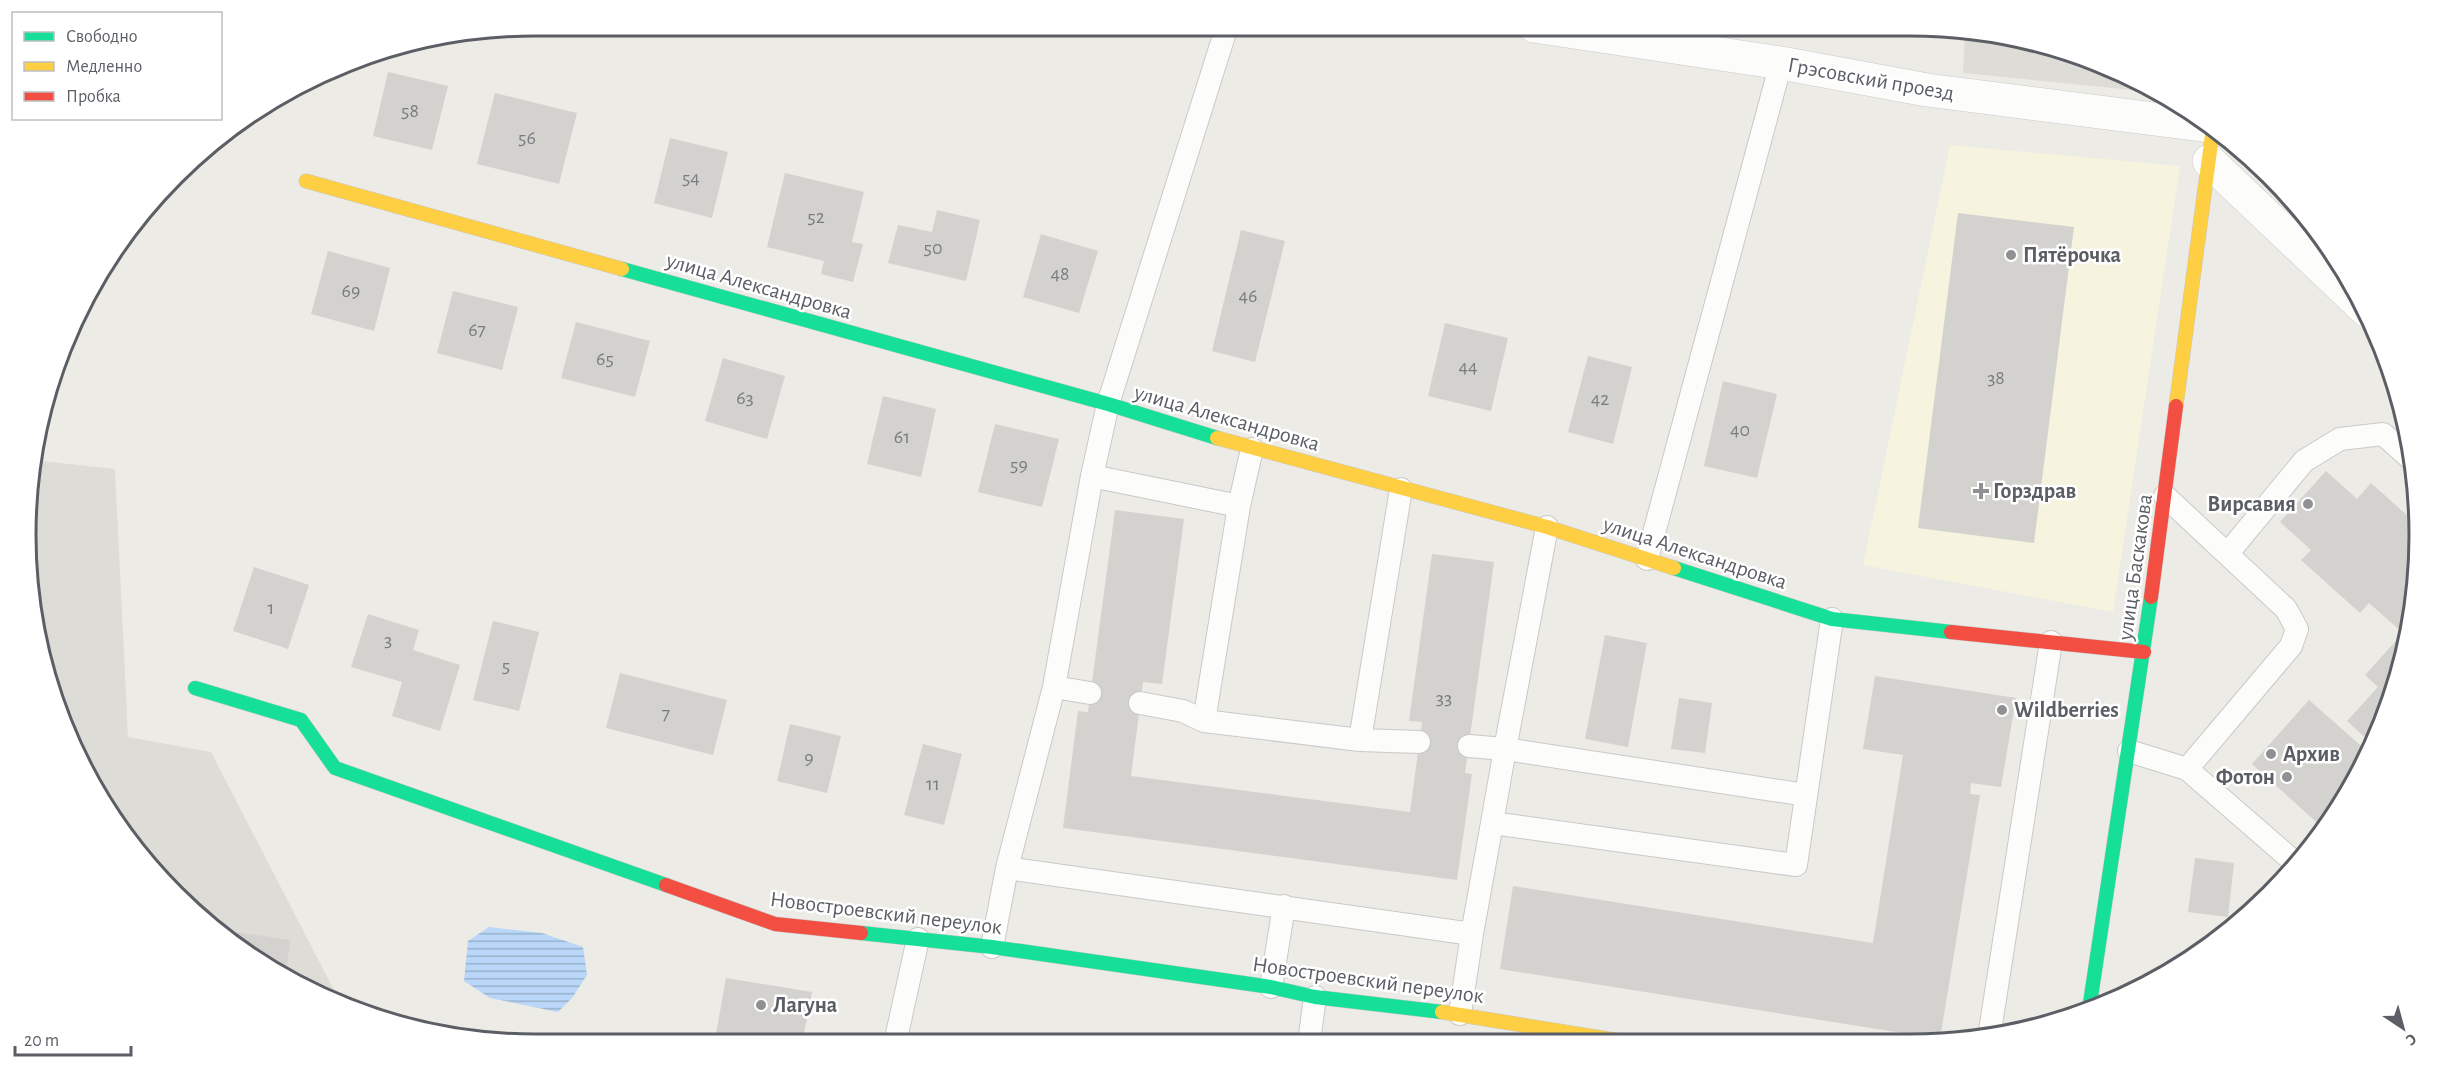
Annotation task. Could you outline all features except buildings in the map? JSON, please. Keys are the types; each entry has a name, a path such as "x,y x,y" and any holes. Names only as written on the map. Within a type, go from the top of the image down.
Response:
{"street":[{"name":"Грэсовский проезд","path":"1601,36 1781,63 1927,90 2194,125"},
{"name":"улица Баскакова","path":"2091,1000 2144,652 2210,136"},
{"path":"2209,161 2343,287"},
{"name":"улица Александровка","path":"306,181 1108,405 1252,449 1547,527 1832,619 2144,652"},
{"name":"Новостроевский переулок","path":"195,688 301,720 335,768 775,924 992,947 1271,987 1315,997 1460,1014 1579,1034"}],"lane":[{"path":"992,947 1007,868 1054,687 1092,476 1108,405 1224,36"},
{"path":"1647,559 1781,63"},
{"path":"2228,553 2304,461 2340,439 2383,434 2401,450"},
{"path":"1204,721 1239,506 1252,449"},
{"path":"1092,476 1239,506"},
{"path":"1360,740 1401,489"},
{"path":"2165,496 2286,609 2297,629 2291,646 2187,769"},
{"path":"1460,1014 1505,749 1547,527"},
{"path":"1492,823 1796,865 1832,619"},
{"path":"1991,1027 2051,642"},
{"path":"1054,687 1090,693"},
{"path":"1140,703 1183,711 1204,721 1360,740 1419,742"},
{"path":"1469,746 1505,749 1806,795"},
{"path":"2129,751 2187,769 2290,858"},
{"path":"1007,868 1472,934"},
{"path":"1271,987 1284,906"},
{"path":"897,1034 918,939"},
{"path":"1310,1034 1315,997"}],"shaded area":[{"path":"1965,39 1975,40 2070,62 2137,90 1963,73"},
{"path":"1950,145 2180,166 2113,612 1863,565"},
{"path":"42,461 115,469 128,737 211,752 335,992 314,983 258,950 231,931 182,888 139,839 87,756 62,695 40,600 36,535"}],"water":[{"path":"489,927 542,933 583,947 587,975 572,998 558,1012 490,998 464,981 468,941"}],"traffic: fast":[{"path":"622,269 1108,404 1217,438"},
{"path":"1674,568 1832,619 1951,632"},
{"path":"2090,1000 2151,597"},
{"path":"195,688 301,720 335,768 666,885"},
{"path":"861,933 992,947 1271,987 1315,997 1442,1012"}],"traffic: slow":[{"path":"2176,406 2212,137"},
{"path":"306,181 622,269"},
{"path":"1217,438 1547,527 1674,568"},
{"path":"1442,1012 1578,1034"}],"traffic: jam":[{"path":"2151,597 2176,406"},
{"path":"1951,632 2144,652"},
{"path":"666,885 775,924 861,933"}],"place":[{"name":"Пятёрочка","path":"2011,255"},
{"name":"Горздрав","path":"1981,491"},
{"name":"Вирсавия","path":"2308,504"},
{"name":"Wildberries","path":"2002,710"},
{"name":"Архив","path":"2271,754"},
{"name":"Фотон","path":"2287,777"},
{"name":"Лагуна","path":"761,1005"}]}
